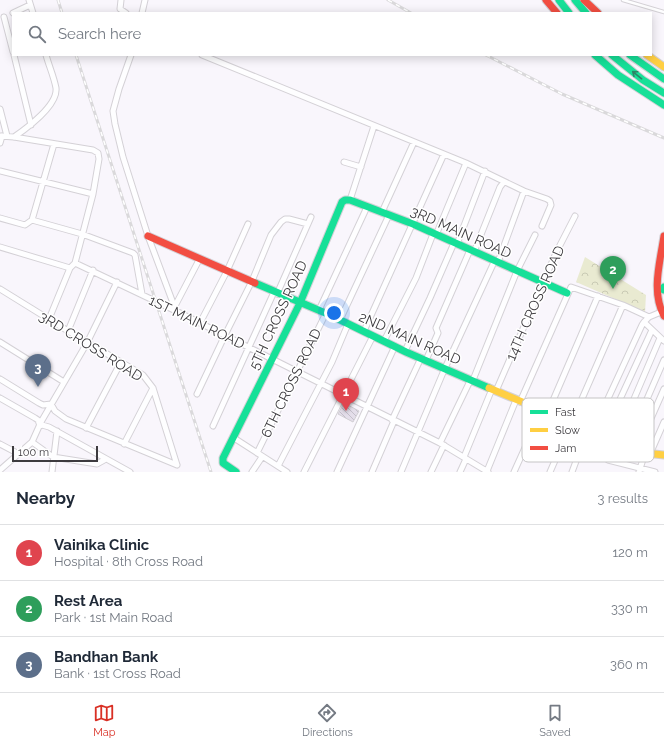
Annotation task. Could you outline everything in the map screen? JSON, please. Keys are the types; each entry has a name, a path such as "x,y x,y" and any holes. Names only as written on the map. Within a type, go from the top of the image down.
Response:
{"main road":[{"path":"546,0 556,12"},
{"path":"559,0 568,12"},
{"path":"574,0 585,12"},
{"path":"584,0 597,12"},
{"path":"597,56 618,75 664,105"},
{"path":"613,56 644,80 664,93"},
{"path":"631,56 664,79"},
{"path":"648,56 664,67"},
{"name":"3RD MAIN ROAD","path":"346,201 385,213 413,224 567,293"},
{"name":"5TH CROSS ROAD","path":"236,472 223,463 222,458 234,438 274,359 346,201"},
{"name":"2ND MAIN ROAD","path":"148,236 199,260 323,312 405,351 522,402"},
{"path":"663,314 658,304 657,293 658,273 664,236"}],"street":[{"path":"121,0 120,9 124,12"},
{"path":"142,12 145,0"},
{"path":"15,12 30,2 33,12"},
{"path":"12,13 2,18 12,49"},
{"path":"14,56 31,126"},
{"path":"14,137 31,126 53,100 56,90 46,56"},
{"path":"131,56 113,111 123,157 148,236 176,308"},
{"path":"204,56 466,162 504,182 547,199 550,201 551,205 542,226"},
{"path":"0,109 3,136 0,143"},
{"path":"346,201 361,167 374,126"},
{"path":"3,136 93,150 98,153 99,158 93,194 75,263 70,268 49,318"},
{"path":"340,320 414,142"},
{"path":"0,218 25,225 32,220 54,144"},
{"path":"364,332 444,154"},
{"path":"344,162 361,167"},
{"path":"384,341 416,278 466,162"},
{"path":"0,171 93,194"},
{"path":"405,351 456,243 485,171"},
{"path":"372,472 393,420 438,332 436,328 445,306 472,251 500,187 504,182"},
{"path":"401,472 445,368 496,261 524,191"},
{"name":"6TH CROSS ROAD","path":"257,453 298,372 367,207"},
{"name":"14TH CROSS ROAD","path":"460,472 494,390 575,216"},
{"path":"213,426 311,217"},
{"path":"197,394 252,282 271,235 285,219 308,224"},
{"path":"32,220 82,234 133,253 135,256 142,294"},
{"path":"200,323 227,271 248,224"},
{"path":"432,472 442,444 472,380 517,271 535,234"},
{"path":"0,247 70,268"},
{"path":"176,308 199,260"},
{"name":"1ST MAIN ROAD","path":"75,263 176,308 200,323 442,444 488,472"},
{"path":"68,331 93,270"},
{"path":"0,470 32,442 40,424 87,342 117,282"},
{"path":"488,472 518,401 571,287 623,305 649,317"},
{"name":"3RD CROSS ROAD","path":"0,288 68,331 143,375 153,388 177,466 124,444"},
{"path":"551,398 598,296"},
{"path":"582,398 623,305"},
{"path":"606,398 644,322 649,317 663,314"},
{"path":"634,398 662,340 644,322"},
{"path":"278,466 332,362 348,324"},
{"path":"621,398 652,330"},
{"path":"304,472 373,336"},
{"path":"0,342 64,382"},
{"path":"337,472 395,346"},
{"path":"647,398 664,360"},
{"path":"86,428 121,362"},
{"path":"0,379 39,403 50,406 66,419 124,444 153,388"},
{"path":"654,412 664,389"},
{"path":"0,398 35,418 40,424 46,425 130,472"},
{"path":"654,442 664,422"},
{"path":"52,472 57,431"},
{"path":"234,438 287,472"},
{"path":"32,442 53,457 97,464 106,459"},
{"path":"0,444 20,454"},
{"path":"514,472 522,456"},
{"path":"252,472 262,457"},
{"path":"550,472 554,462"},
{"path":"572,472 576,462"},
{"path":"614,462 640,470 655,472"}],"lane":[{"path":"623,0 664,12"}],"green space":[{"path":"585,257 646,295 645,312 576,282"}],"building":[{"path":"344,403 359,411 353,422 338,414"}],"railway":[{"path":"58,0 62,12"},
{"path":"388,0 409,12"},
{"path":"76,56 211,472"},
{"path":"488,56 562,94 664,138"}],"traffic: fast":[{"path":"559,0 568,12"},
{"path":"575,0 585,12"},
{"path":"596,56 618,75 664,105"},
{"path":"613,56 643,80 664,93"},
{"path":"631,56 664,79"},
{"path":"236,472 223,463 223,458 300,303 342,202 345,200 350,200 413,224 567,293"},
{"path":"255,283 330,315 406,352 489,388"}],"traffic: slow":[{"path":"648,56 664,67"},
{"path":"489,388 522,402"},
{"path":"654,454 664,455"}],"traffic: jam":[{"path":"546,0 556,12"},
{"path":"584,0 597,12"},
{"path":"148,236 255,283"},
{"path":"664,236 657,287 660,306 664,316"}],"place":[{"name":"Rest Area","path":"613,289"},
{"name":"Bandhan Bank","path":"38,387"},
{"name":"Vainika Clinic","path":"346,411"}]}
